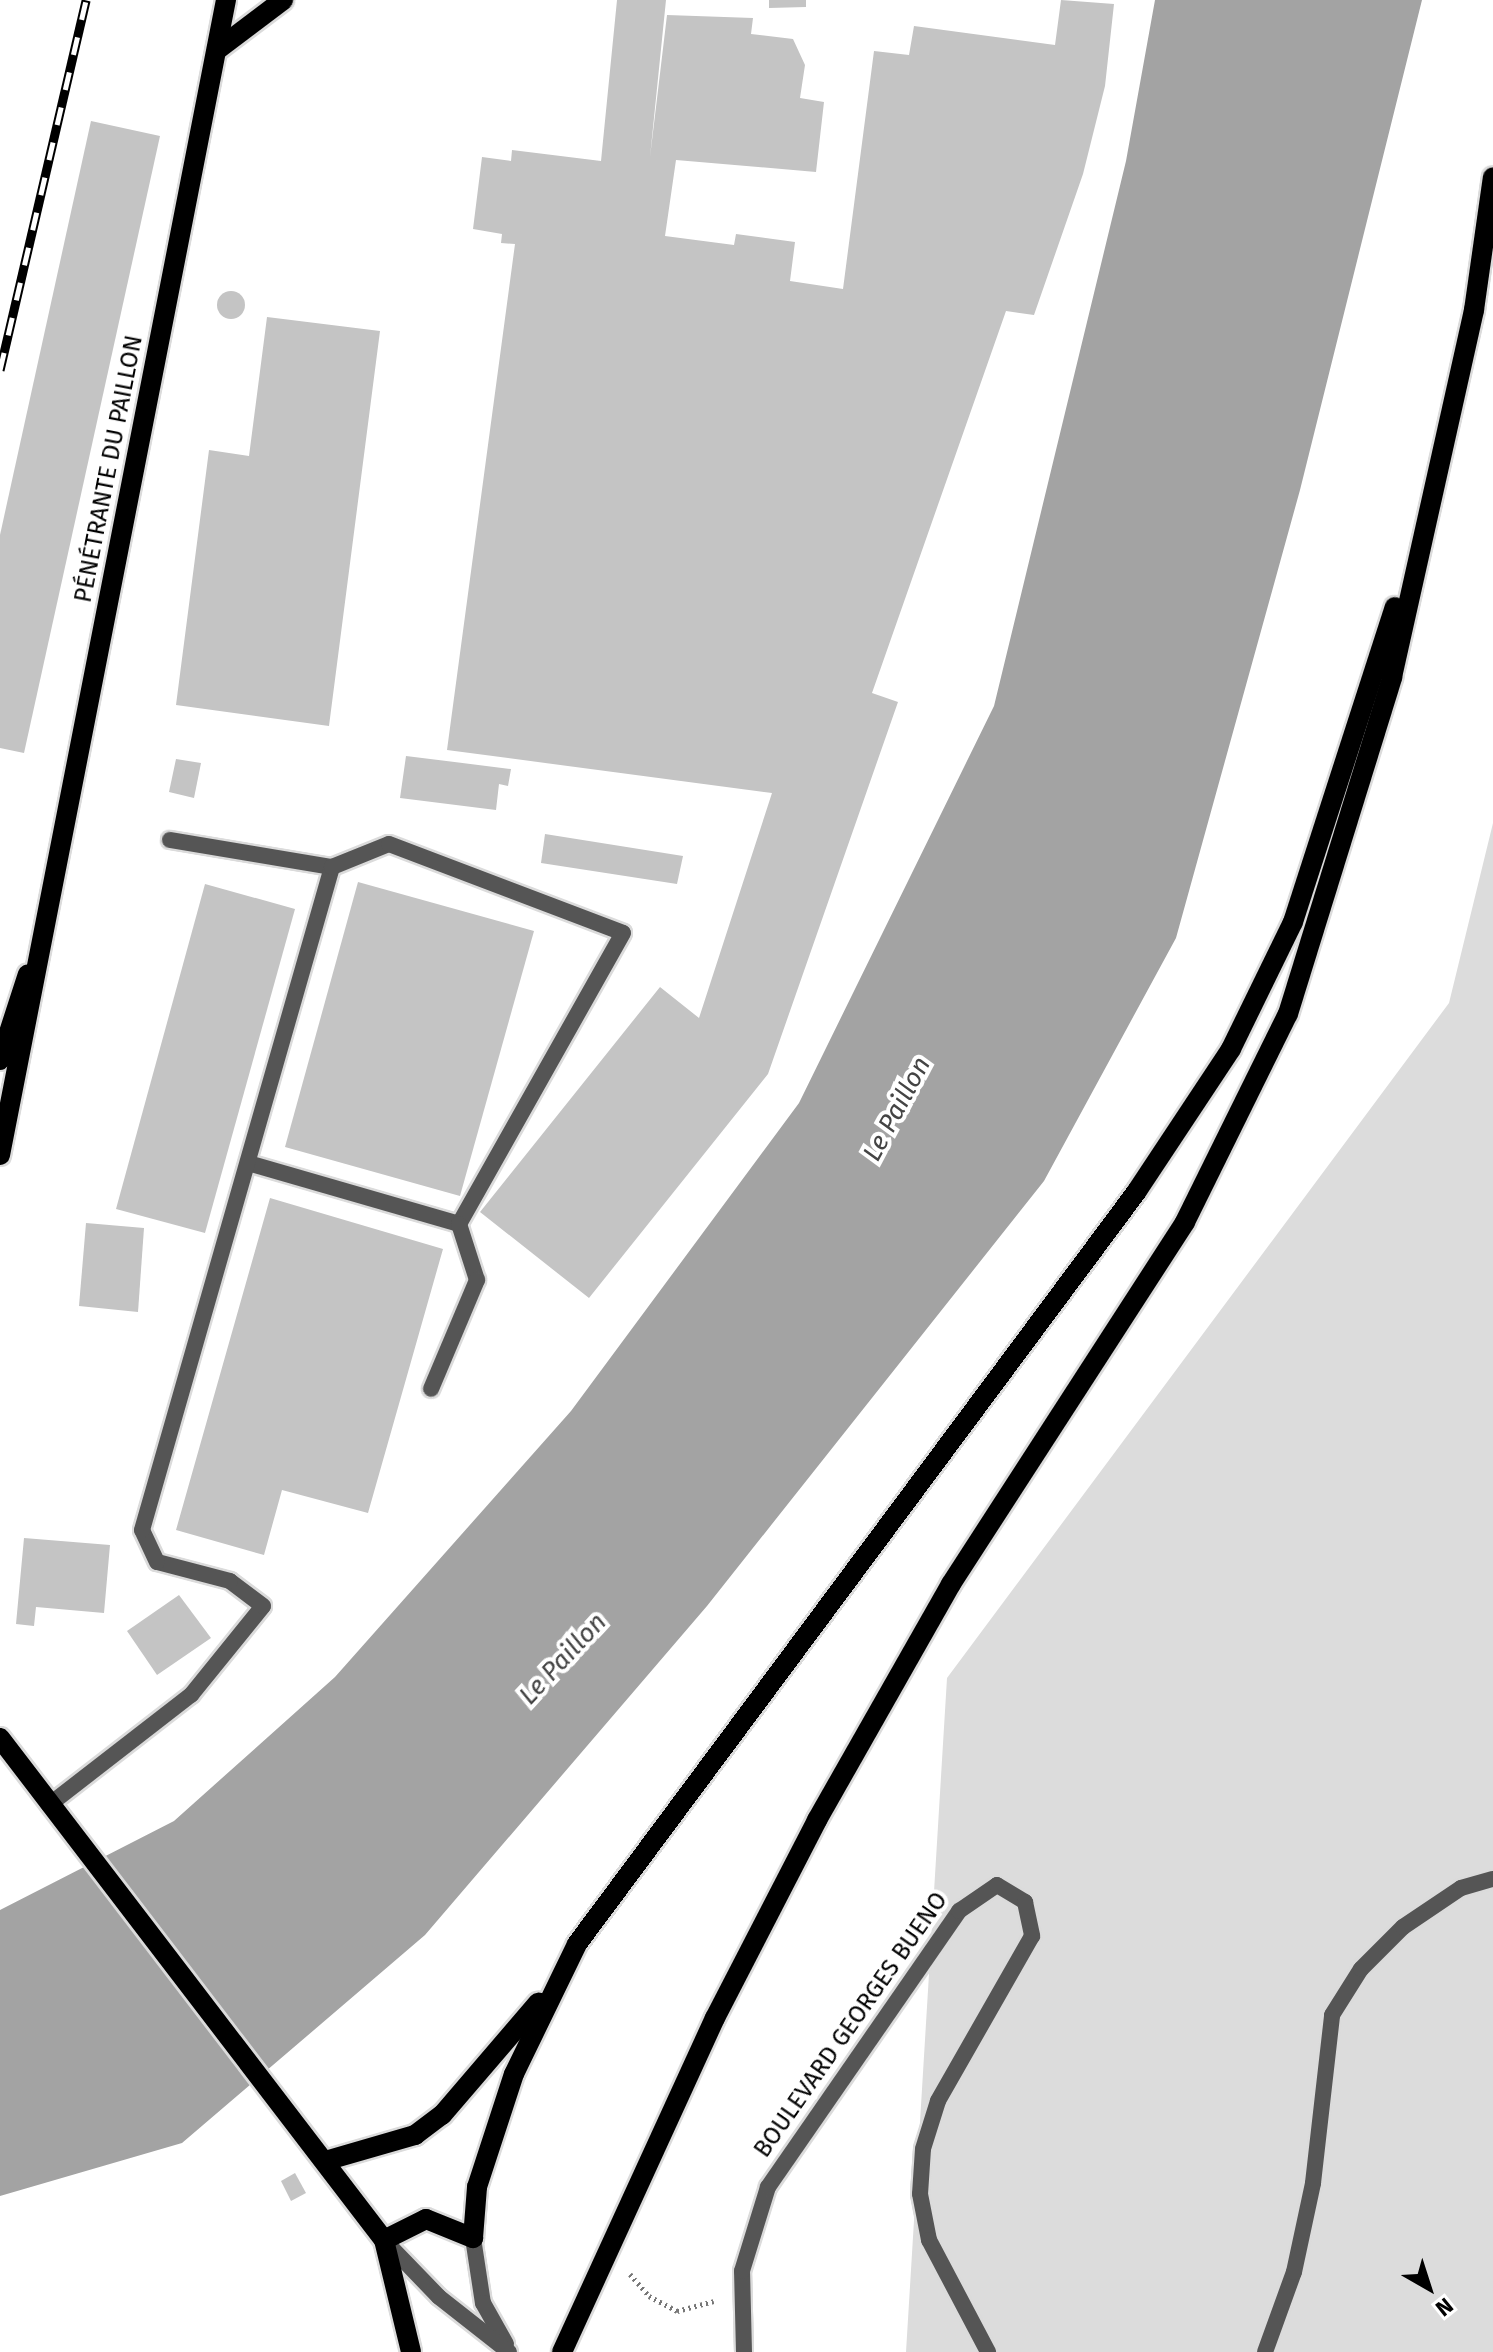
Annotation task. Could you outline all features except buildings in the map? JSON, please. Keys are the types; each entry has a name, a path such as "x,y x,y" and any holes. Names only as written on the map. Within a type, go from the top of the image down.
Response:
{"main road":[{"name":"PÉNÉTRANTE DU PAILLON","path":"38,948 226,0"},
{"path":"217,50 283,0"},
{"path":"562,2352 715,2018 817,1820 951,1584 1185,1222 1262,1074 1348,836 1392,677 1413,562 1474,310 1493,177"},
{"path":"325,2161 398,2144 442,2115 549,1991 1128,1203 1231,1049 1293,922 1372,667 1413,562"},
{"path":"0,1060 38,948"},
{"path":"0,1155 29,1035 38,948"},
{"path":"0,1738 384,2240 411,2352"},
{"path":"384,2240 426,2219 473,2238 483,2167 549,1991"}],"street":[{"path":"170,840 332,867 389,844 623,933 459,1224 477,1280 431,1389"},
{"path":"49,1805 191,1695 263,1606 230,1581 157,1562 142,1530 332,867"},
{"path":"248,1163 459,1224"},
{"path":"1265,2352 1294,2272 1313,2183 1332,2015 1361,1969 1403,1927 1461,1888 1493,1879"},
{"name":"BOULEVARD GEORGES BUENO","path":"744,2352 742,2271 755,2215 805,2129 965,1903 983,1888 1008,1886 1033,1916 1032,1936 955,2065 928,2124 920,2174 929,2240 988,2352"},
{"path":"473,2238 483,2303 510,2352"},
{"path":"384,2240 449,2306 510,2352"}],"path":[{"path":"628,2262 642,2291 690,2312 716,2300 742,2271"}],"shaded area":[{"path":"1493,823 1493,2352 906,2352 947,1678 1449,1003"}],"water":[{"name":"Le Paillon","path":"1155,0 1422,0 1300,490 1176,938 1044,1181 707,1606 425,1935 182,2143 0,2196 0,1910 174,1821 335,1677 571,1411 799,1103 994,706 1126,161"}],"railway":[{"path":"0,370 86,0"}]}
